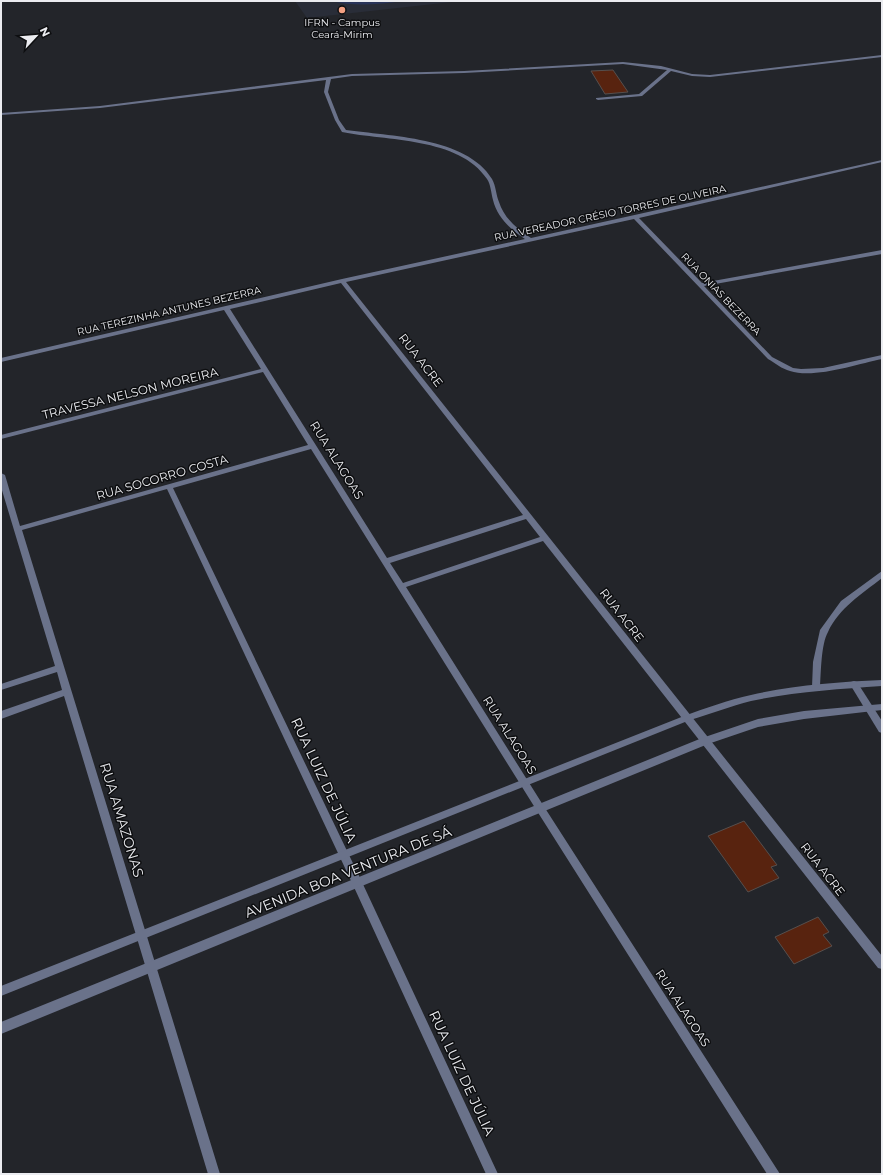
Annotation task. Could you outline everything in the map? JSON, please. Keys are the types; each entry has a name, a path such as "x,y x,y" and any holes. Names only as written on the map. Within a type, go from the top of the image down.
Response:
{"street":[{"path":"1,114 114,106 329,78 393,73 464,72 623,63 644,64 692,75 710,76 882,56"},
{"path":"598,99 640,95 670,70"},
{"path":"329,78 326,92 336,120 344,131 421,140 465,156 489,179 498,208 514,230 530,240"},
{"name":"RUA VEREADOR CRÉSIO TORRES DE OLIVEIRA","path":"342,281 882,161"},
{"name":"RUA ONIAS BEZERRA","path":"635,217 770,358 781,365 793,370 817,370 882,357"},
{"path":"701,285 882,252"},
{"name":"RUA TEREZINHA ANTUNES BEZERRA","path":"1,360 342,281"},
{"name":"RUA ACRE","path":"342,281 882,964"},
{"name":"RUA ALAGOAS","path":"226,308 540,808 774,1174"},
{"name":"TRAVESSA NELSON MOREIRA","path":"1,437 265,370"},
{"name":"RUA SOCORRO COSTA","path":"18,529 313,446"},
{"name":"RUA AMAZONAS","path":"1,475 214,1174"},
{"name":"RUA LUIZ DE JÚLIA","path":"169,486 357,883 492,1174"},
{"path":"386,561 528,516"},
{"path":"401,586 545,538"},
{"path":"816,687 817,662 824,632 844,603 882,574"},
{"path":"1,687 60,668"},
{"name":"AVENIDA BOA VENTURA DE SÁ","path":"1,991 687,718 751,699 816,687 882,683"},
{"path":"854,684 882,729"},
{"path":"1,715 67,692"},
{"name":"AVENIDA BOA VENTURA DE SÁ","path":"1,1028 705,741 758,723 804,715 867,707 882,707"}],"shaded area":[{"name":"IFRN - Campus Ceará-Mirim","path":"295,1 461,1 307,18"},
{"path":"331,1 404,1 377,4 349,4"}],"building":[{"path":"613,70 628,92 605,94 591,71"},
{"path":"744,821 777,865 771,867 779,878 748,892 708,836"},
{"path":"818,917 829,932 823,935 832,946 794,964 775,937"}],"place":[{"name":"IFRN - Campus Ceará-Mirim","path":"342,10"}]}
